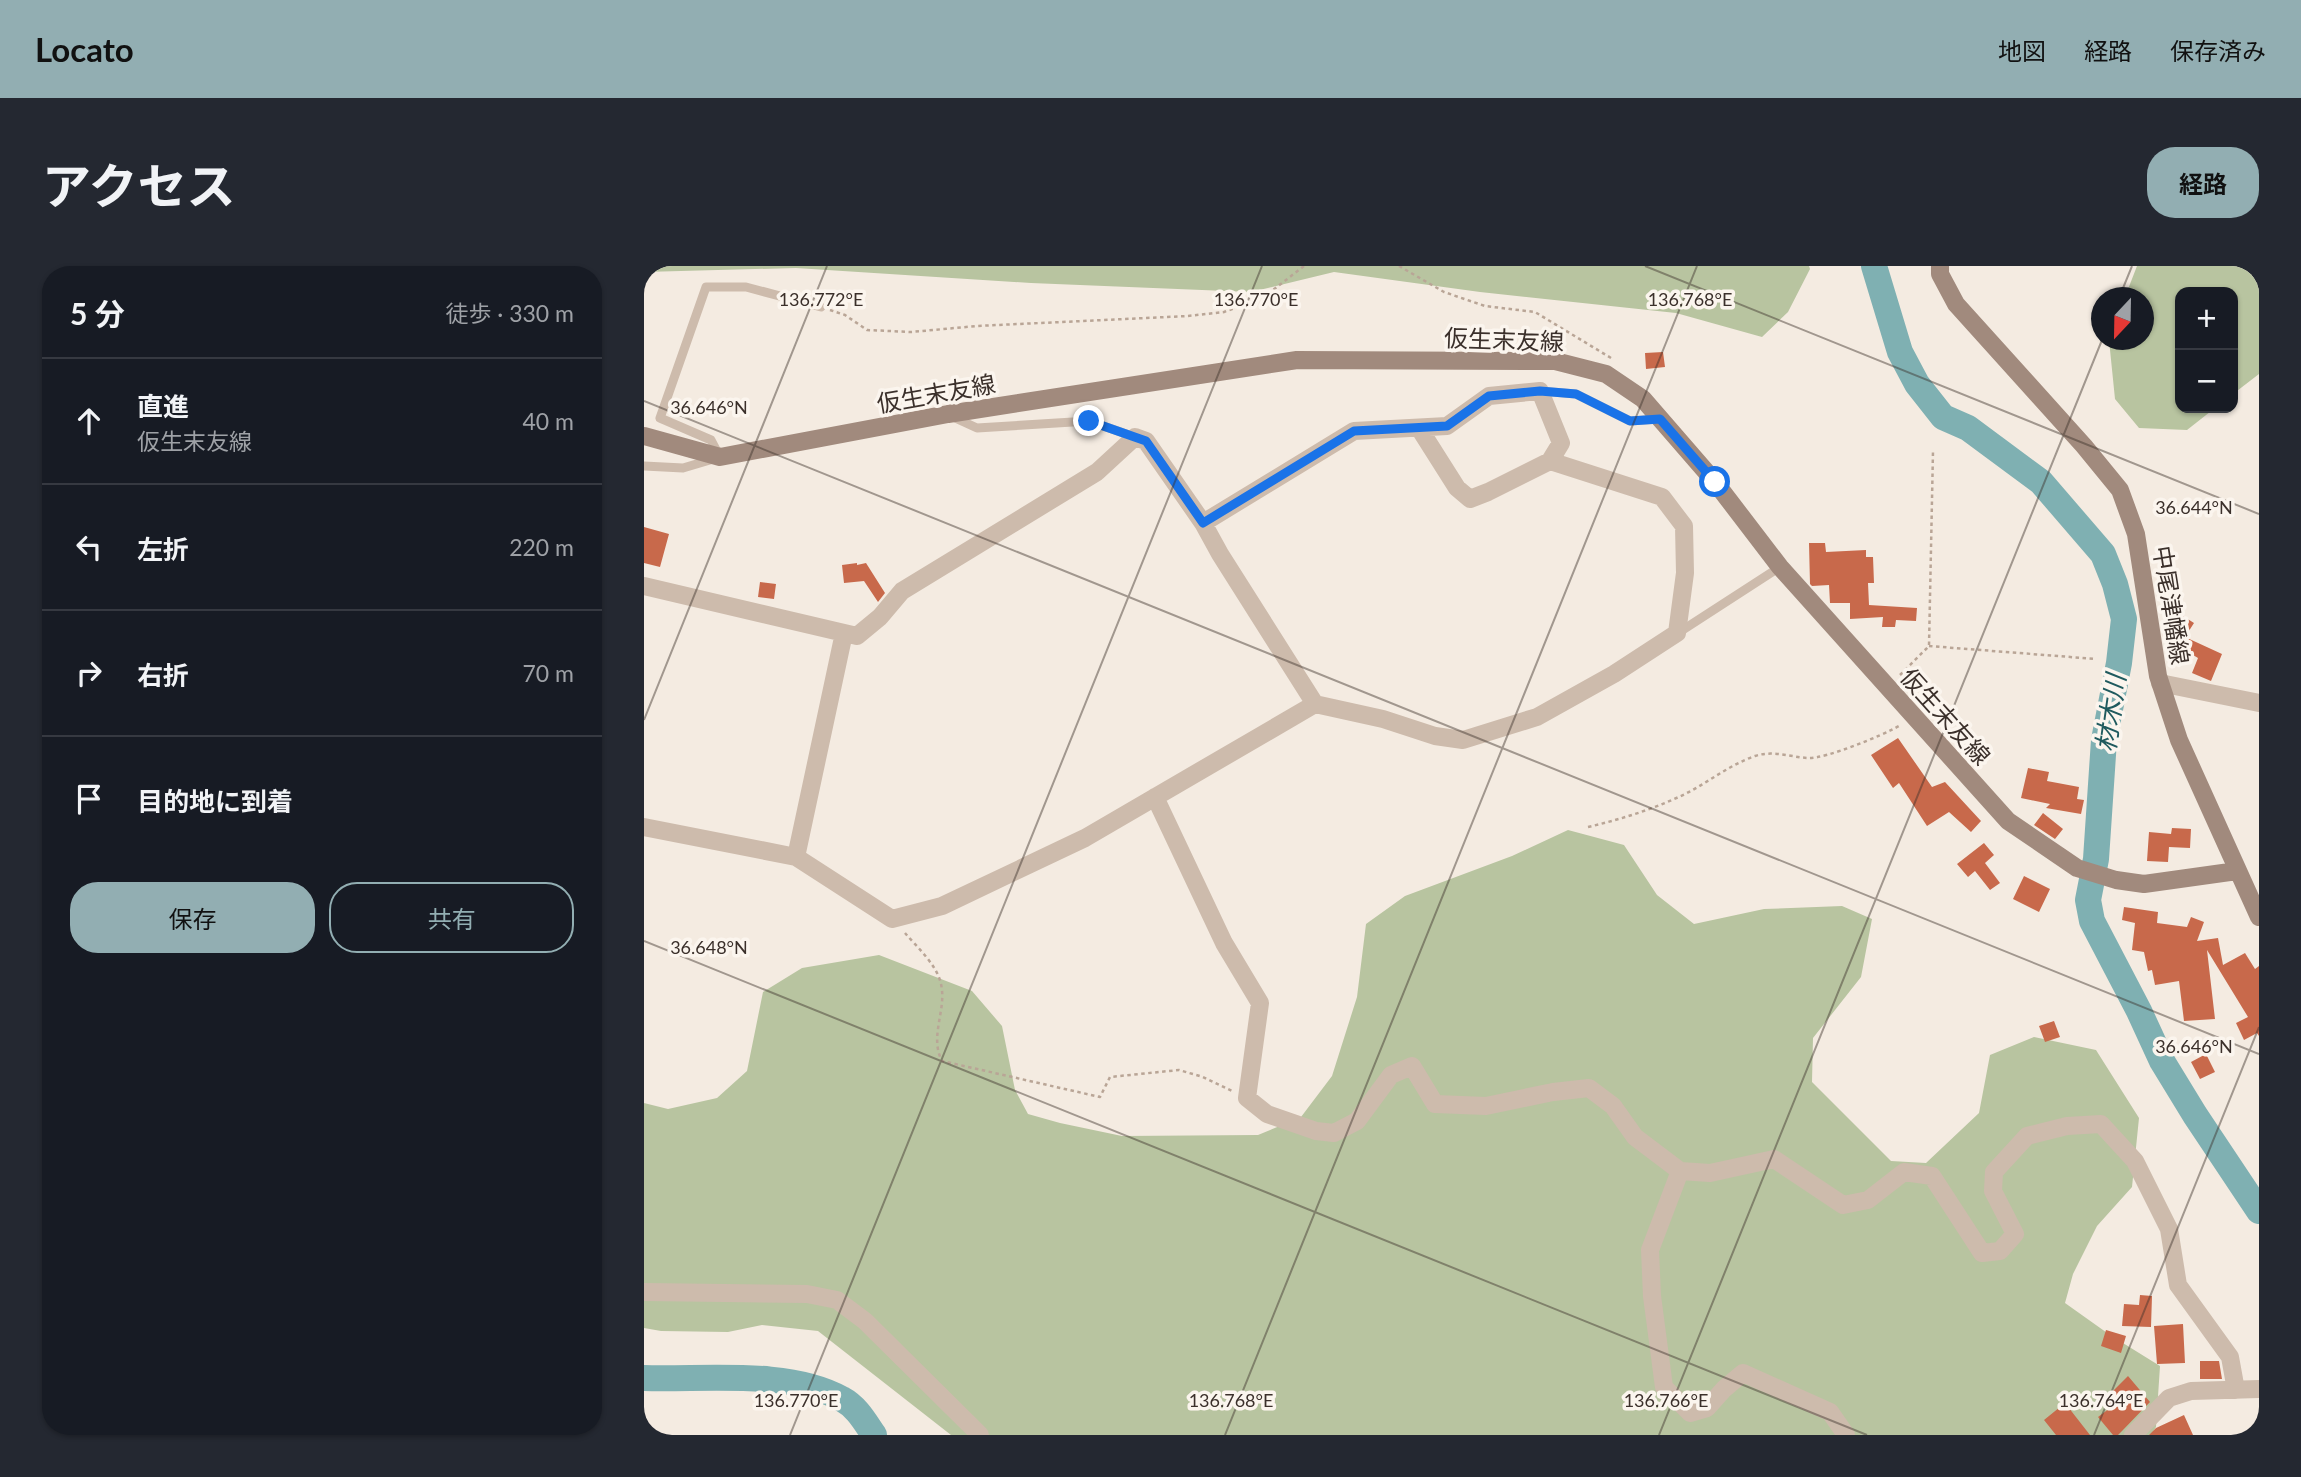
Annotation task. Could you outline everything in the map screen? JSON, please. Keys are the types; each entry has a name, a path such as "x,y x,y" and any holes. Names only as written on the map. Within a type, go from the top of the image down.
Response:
{"main road":[{"name":"中尾津幡線","path":"1940,266 1940,274 1956,304 2120,490 2136,534 2160,682 2179,740 2259,917"},
{"name":"仮生末友線","path":"644,436 720,457 948,414 1297,360 1555,361 1606,374 1643,399 1715,482 1780,567 2008,821 2077,868 2116,880 2144,884 2237,871"}],"street":[{"path":"1203,523 1354,431 1447,426 1489,396 1540,391 1561,443 1550,461 1470,499 1457,488 1419,428"},
{"path":"644,586 857,636 880,617 902,591 1097,472 1135,437 1146,441 1203,523 1315,704"},
{"path":"644,827 796,857 892,919 942,906 1085,838 1315,704 1383,719 1435,736 1463,740 1537,717 1614,674 1677,633 1685,573 1684,526 1662,497 1550,461"},
{"path":"796,857 844,633"},
{"path":"2160,682 2259,703"},
{"path":"1155,797 1224,943 1260,1003 1247,1098 1267,1114 1316,1131 1334,1133 1357,1121 1391,1075 1412,1066 1436,1104 1486,1106 1553,1092 1589,1088 1613,1106 1634,1137 1680,1171 1710,1173 1774,1159 1843,1205 1868,1200 1904,1172 1932,1176 1982,1253 2000,1251 2015,1234 1993,1191 1994,1172 2027,1136 2067,1126 2101,1124 2135,1161 2158,1206 2169,1229 2178,1285 2230,1357 2236,1390"},
{"path":"1680,1171 1650,1250 1652,1296 1664,1387 1690,1413 1707,1408 1743,1373 1830,1412 1846,1435"},
{"path":"644,1292 807,1294 837,1300 865,1321 980,1435"},
{"path":"2132,1435 2169,1398 2191,1391 2259,1389"}],"lane":[{"path":"644,466 682,468 720,457 711,440 660,418 706,287 747,287 821,307"},
{"path":"1540,391 1576,394 1630,421 1660,419"},
{"path":"948,414 977,428 1089,421 1135,437"},
{"path":"1677,633 1780,567"}],"path":[{"path":"821,307 845,315 867,330 911,332 977,326 1188,316 1224,312 1264,297 1304,266"},
{"path":"1402,267 1444,292 1485,306 1535,312 1614,360"},
{"path":"1888,688 1929,646 1933,451"},
{"path":"1929,646 2096,659"},
{"path":"1588,827 1652,809 1687,793 1729,767 1759,755 1780,753 1811,758 1841,750 1884,733 1913,716"},
{"path":"892,919 933,968 941,984 936,1049 942,1061 1100,1097 1110,1077 1179,1070 1203,1077 1247,1098"}],"green space":[{"path":"644,266 1809,266 1810,269 1788,312 1762,337 1676,313 1480,292 1334,272 1251,292 1031,283 796,268 644,272"},
{"path":"2137,266 2259,266 2259,374 2238,390 2238,287 2175,287 2175,413 2209,413 2187,430 2139,428 2115,399 2110,350 2154,350 2154,287 2129,287"},
{"path":"1568,830 1624,845 1657,895 1694,924 1764,909 1842,906 1872,919 1861,977 1813,1038 1812,1082 1891,1161 1926,1163 1979,1113 1990,1055 2034,1037 2096,1050 2139,1118 2132,1187 2097,1226 2073,1274 2065,1303 2160,1366 2156,1427 2151,1435 951,1435 818,1331 762,1325 728,1332 661,1331 644,1328 644,1103 668,1109 717,1098 747,1071 763,992 802,968 879,955 972,991 1002,1026 1015,1090 1028,1114 1122,1136 1258,1135 1301,1117 1332,1076 1357,997 1366,924 1405,896 1512,856"}],"building":[{"path":"1663,352 1665,367 1646,369 1645,353"},
{"path":"644,527 669,534 660,567 644,563"},
{"path":"1809,543 1825,543 1826,552 1866,550 1866,557 1873,557 1874,583 1868,583 1869,605 1917,608 1916,621 1896,620 1895,627 1882,627 1883,617 1850,619 1850,603 1830,603 1829,585 1810,584"},
{"path":"866,563 885,593 878,602 864,581 844,583 842,565"},
{"path":"760,582 776,584 774,599 758,597"},
{"path":"2172,609 2194,623 2185,637 2222,654 2211,681 2192,673 2198,658 2163,637 2162,625 2168,629 2171,624 2164,620"},
{"path":"1898,738 1932,787 1945,782 1981,821 1971,832 1949,812 1927,826 1899,783 1893,788 1871,755"},
{"path":"2028,768 2049,772 2047,781 2079,787 2077,799 2084,800 2081,814 2046,808 2050,804 2021,798"},
{"path":"2043,813 2063,829 2055,839 2034,825"},
{"path":"2172,828 2191,829 2190,848 2169,847 2168,862 2147,861 2149,832 2171,834"},
{"path":"1984,843 1994,855 1985,863 2000,883 1990,890 1975,871 1968,877 1957,864"},
{"path":"2024,876 2050,889 2039,912 2013,899"},
{"path":"2124,907 2158,912 2157,923 2187,927 2191,917 2204,922 2197,941 2218,938 2223,965 2245,953 2255,969 2259,966 2259,1036 2257,1033 2244,1040 2236,1023 2248,1017 2207,950 2215,1019 2184,1021 2179,981 2155,985 2152,970 2148,971 2144,952 2132,950 2135,923 2122,920"},
{"path":"2054,1021 2060,1037 2045,1042 2039,1026"},
{"path":"2206,1054 2215,1072 2200,1079 2191,1062"},
{"path":"2140,1295 2152,1296 2151,1327 2122,1326 2124,1304 2139,1305"},
{"path":"2183,1324 2185,1363 2157,1364 2154,1326"},
{"path":"2106,1330 2126,1336 2121,1353 2101,1346"},
{"path":"2200,1361 2219,1361 2222,1379 2200,1379"},
{"path":"2128,1376 2150,1402 2118,1435 2113,1435 2098,1417 2110,1408 2107,1404 2116,1396 2112,1392"},
{"path":"2065,1403 2090,1435 2056,1435 2044,1420"},
{"path":"2184,1415 2193,1435 2149,1435 2156,1428"}],"waterway":[{"name":"材木川","path":"1874,266 1900,352 1917,384 1943,417 1968,428 2041,482 2103,554 2115,584 2124,619 2119,663 2104,740 2096,859 2088,900 2092,921 2162,1061 2259,1211"},
{"path":"644,1378 746,1378 797,1383 847,1402 874,1435"}],"route":[{"path":"1089,421 1146,441 1203,523 1354,431 1447,426 1489,396 1540,391 1576,394 1630,421 1660,419 1715,482"}]}
